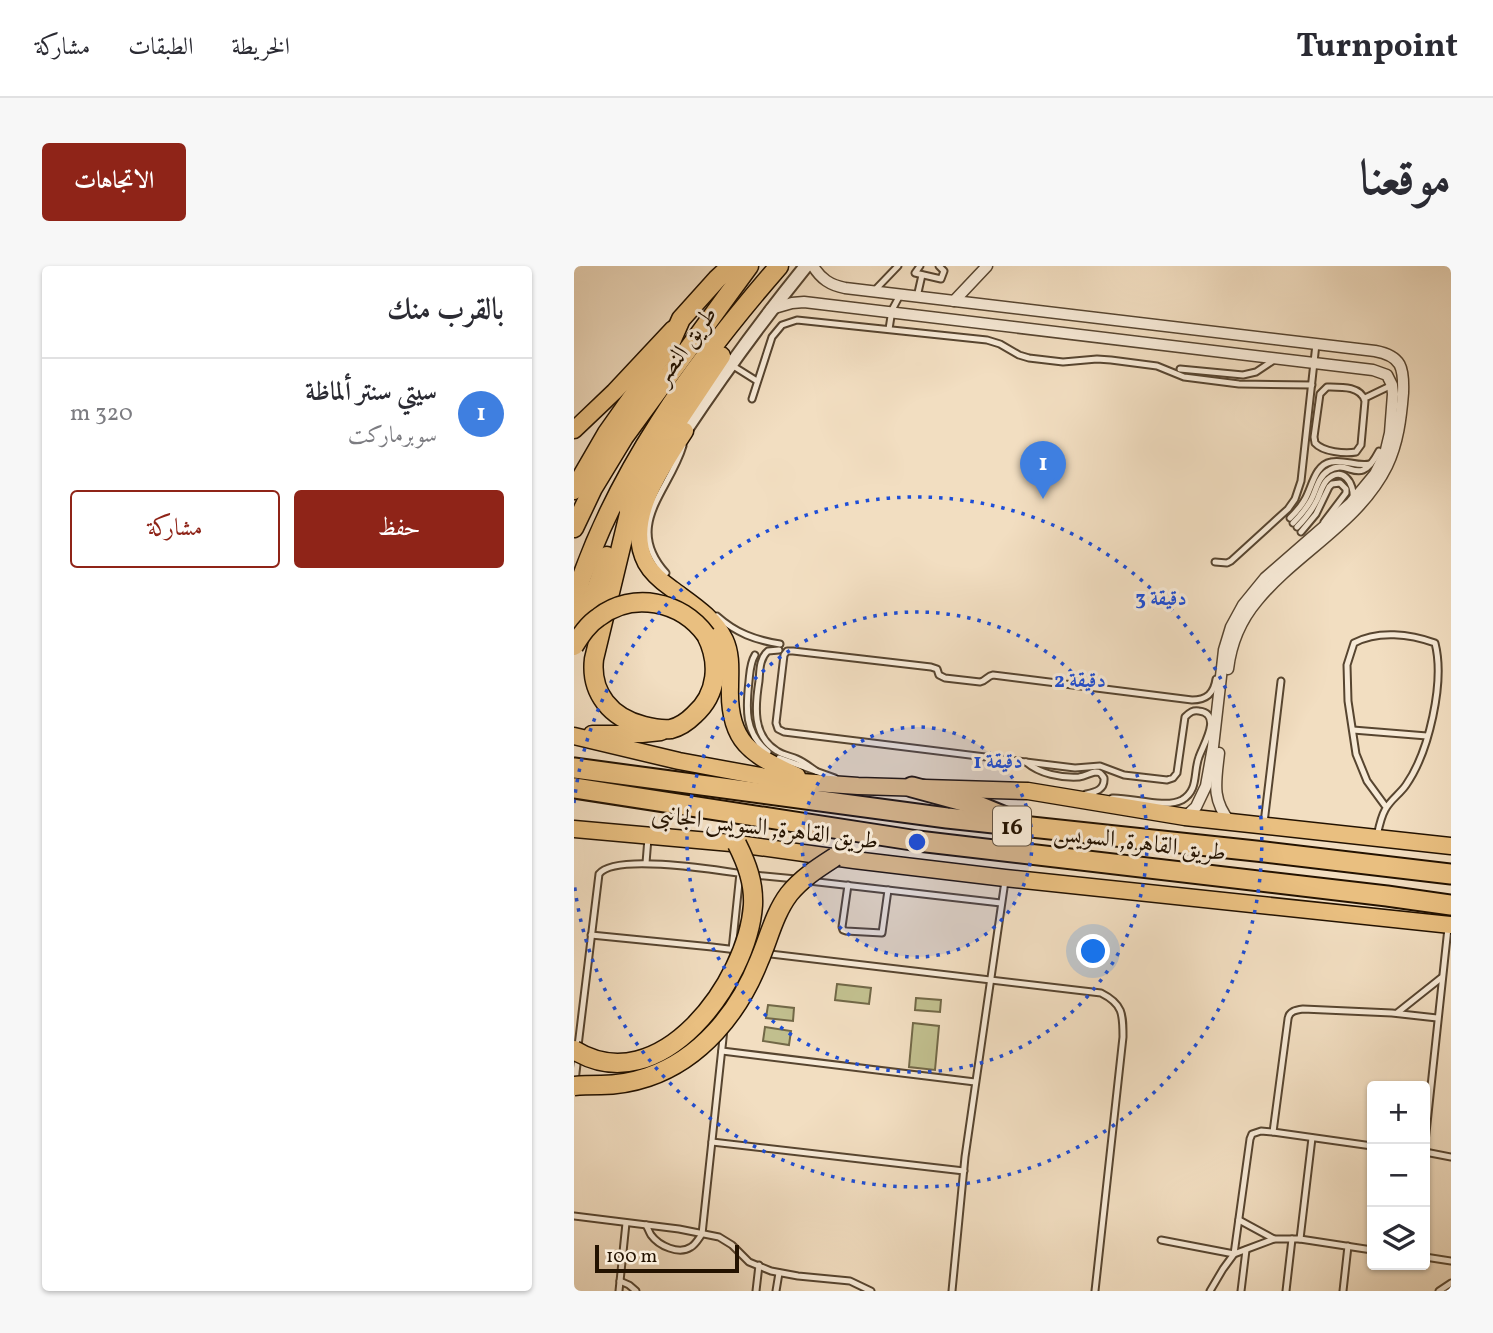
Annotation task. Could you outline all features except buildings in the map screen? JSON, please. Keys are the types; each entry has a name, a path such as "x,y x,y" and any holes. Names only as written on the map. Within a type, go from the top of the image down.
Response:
{"highway":[{"path":"574,491 623,407 670,344 681,318 731,266"},
{"name":"طريق النصر","path":"574,528 608,462 749,266"},
{"name":"طريق النصر","path":"677,426 736,315 779,266"},
{"path":"574,620 584,610 596,590 614,536 649,465 677,426"},
{"path":"574,600 609,510 625,480 677,426"},
{"path":"574,646 586,628 600,616 616,607 652,603 670,607 694,621 706,635 715,661 712,688 698,712 673,729 637,724 612,711 598,691 594,659 633,497"},
{"name":"طريق القاهرة, السويس","path":"574,768 852,807 1451,874"},
{"path":"912,787 971,803 1026,827"},
{"name":"طريق القاهرة, السويس","path":"574,788 918,841 1451,905"},
{"path":"574,1050 591,1059 615,1062 647,1058 679,1039 713,1003 737,962 751,918 752,885 747,864 737,844"},
{"path":"574,1089 645,1078 672,1067 696,1051 717,1030 748,985 783,902 806,876 835,857"}],"main road":[{"path":"574,430 614,392 681,318"},
{"path":"677,426 642,513 640,544 647,564 660,579 712,620 727,644 730,659 730,708 736,731 742,741 768,763 813,777"},
{"path":"574,735 642,734 673,729"},
{"name":"طريق القاهرة, السويس","path":"574,735 763,777 813,777 858,786 1005,789 1185,817 1451,846"},
{"name":"طريق القاهرة, السويس الجانبى","path":"574,830 737,844 1005,878 1449,925"}],"street":[{"path":"677,426 730,365 806,266"},
{"path":"813,266 830,284 845,288 1316,344 1384,353 1396,359 1404,378 1399,426 1387,466 1370,493 1340,524 1275,581 1248,614 1236,637 1226,676 1215,787 1219,806 1230,822"},
{"path":"954,301 987,266"},
{"path":"770,310 804,302 1314,363 1387,375 1392,385 1392,412 1388,444 1380,464 1351,503 1257,586 1237,616 1227,638 1221,669 1206,786 1200,801 1185,817"}],"lane":[{"path":"874,291 898,266"},
{"path":"919,266 915,272 941,279 944,271 939,266"},
{"path":"917,297 922,275"},
{"path":"889,329 891,313 900,295"},
{"path":"752,399 772,337 782,325 805,320 987,340 1024,357 1054,362 1111,360 1157,366 1192,378 1239,384 1312,384"},
{"path":"1215,562 1231,562 1288,509 1295,499 1301,481 1316,344"},
{"path":"1180,369 1243,375 1256,372 1276,359"},
{"path":"730,365 757,381"},
{"path":"1365,398 1392,385"},
{"path":"1330,387 1356,390 1365,398 1359,450 1351,453 1317,446 1314,437 1322,390 1330,387"},
{"path":"1295,525 1327,471 1340,468 1362,471 1373,463 1392,412"},
{"path":"666,573 653,554 648,538 648,522 656,500 680,456 677,426"},
{"path":"1295,525 1309,513 1330,477 1339,475 1348,478 1354,492 1351,503"},
{"path":"1295,525 1316,513 1329,487 1340,483 1346,489 1345,497 1316,534"},
{"path":"678,594 706,607 740,633 780,647 768,651 761,659 756,705 760,732 775,750 802,762 813,777"},
{"path":"1377,837 1386,807 1406,785 1415,769 1431,723 1438,689 1435,643 1418,637 1387,635 1364,638 1354,643 1347,665 1348,701 1356,754 1367,781 1386,807"},
{"path":"1218,665 1227,638"},
{"path":"1095,803 1115,798 1173,803 1184,798 1193,789 1198,759 1209,735 1208,715 1196,710 1185,717 1177,773 1171,780 1124,775 1100,766 1080,768 781,731 776,723 784,655 790,651 931,667 937,669 942,677 980,682 993,675 1196,700 1211,693 1215,687 1217,673"},
{"path":"755,655 751,665 748,720 756,741 768,752"},
{"path":"1264,826 1282,681"},
{"path":"1353,730 1427,736"},
{"path":"779,758 813,777"},
{"path":"1026,762 1037,770 1050,774 1075,777 1095,772 1103,775 1105,781 1098,790 1073,798"},
{"path":"646,863 648,836"},
{"path":"574,1089 590,934 601,870 612,866 646,863 1002,903"},
{"path":"727,1000 740,873"},
{"path":"953,1291 975,1082 1005,878"},
{"path":"848,885 842,927 846,931 881,933 888,890"},
{"path":"1430,1090 1449,925"},
{"path":"590,934 990,979 1101,993 1113,999 1123,1018 1123,1037 1095,1291"},
{"path":"1443,965 1451,966"},
{"path":"1397,1013 1441,977"},
{"path":"1273,1132 1288,1019 1293,1011 1303,1009 1397,1013 1437,1018"},
{"path":"646,1225 652,1236 664,1247 678,1250 689,1248 702,1234 726,1013"},
{"path":"722,1051 975,1082"},
{"path":"1210,1291 1234,1254 1251,1136 1255,1132 1273,1132 1367,1145"},
{"path":"1300,1239 1312,1138"},
{"path":"712,1142 964,1171"},
{"path":"1430,1153 1451,1157"},
{"path":"574,1216 719,1237 733,1245 749,1262 779,1273 850,1281 871,1291"},
{"path":"1239,1220 1274,1239"},
{"path":"619,1291 626,1223"},
{"path":"1161,1240 1234,1254 1274,1239 1300,1239 1367,1249"},
{"path":"1286,1291 1292,1239"},
{"path":"1343,1291 1348,1246"},
{"path":"1241,1291 1246,1250"},
{"path":"1430,1258 1451,1261"},
{"path":"756,1291 759,1265"},
{"path":"776,1291 779,1273"},
{"path":"620,1281 636,1291"},
{"path":"1439,1291 1451,1283"}],"shaded area":[{"path":"837,984 871,988 869,1004 835,1000"},
{"path":"916,998 941,1000 940,1012 915,1010"},
{"path":"768,1005 794,1008 793,1021 766,1018"},
{"path":"913,1023 939,1026 935,1070 909,1067"},
{"path":"765,1027 791,1031 789,1045 763,1041"}],"place":[{"name":"سيتي سنتر ألماظة","path":"1043,499"}]}
